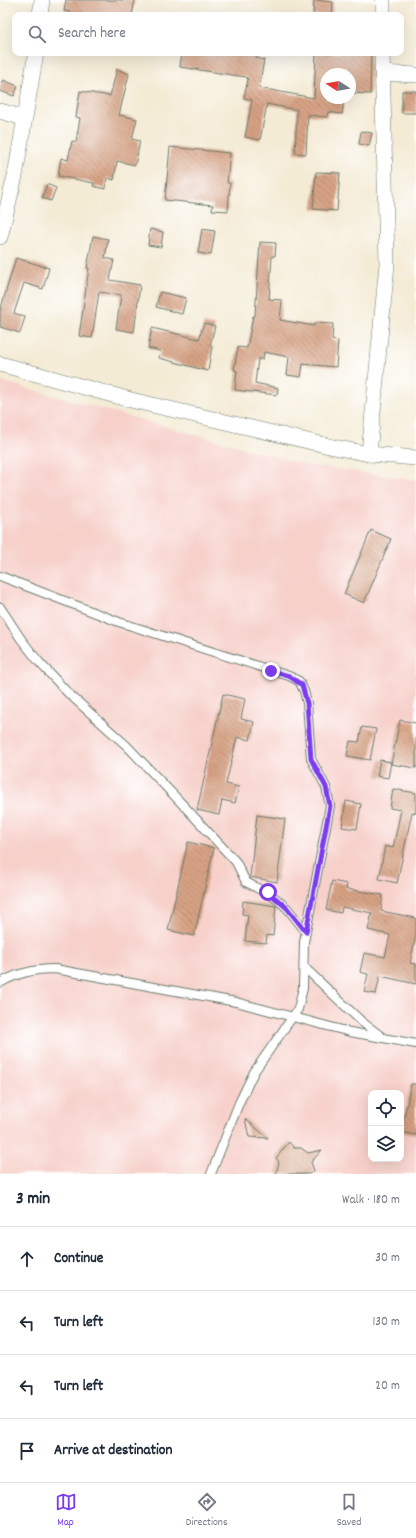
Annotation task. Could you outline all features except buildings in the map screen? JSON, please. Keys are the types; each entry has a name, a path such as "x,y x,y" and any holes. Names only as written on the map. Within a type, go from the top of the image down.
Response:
{"street":[{"path":"40,12 42,0"},
{"path":"383,0 383,12"},
{"path":"0,237 15,176 35,56"},
{"path":"369,454 388,264 382,56"},
{"path":"382,73 416,75"},
{"path":"0,111 24,118"},
{"path":"0,364 131,400 329,446 369,454 416,458"}],"lane":[{"path":"0,576 119,622 289,676 302,685 307,703 311,759 326,787 330,806 306,932 301,999 292,1017 254,1072 239,1103 211,1174"},
{"path":"0,607 39,662 68,693 127,746 185,807 236,862 246,882 274,897 287,908 306,932"},
{"path":"304,967 362,1022 384,1038"},
{"path":"0,983 14,976 37,970 55,969 236,1002 292,1017 416,1044"}],"shaded area":[{"path":"0,381 306,465 416,480 416,1174 0,1174"}],"route":[{"path":"268,892 287,908 306,932 330,806 326,787 311,759 307,703 302,685 289,676 271,671"}]}
